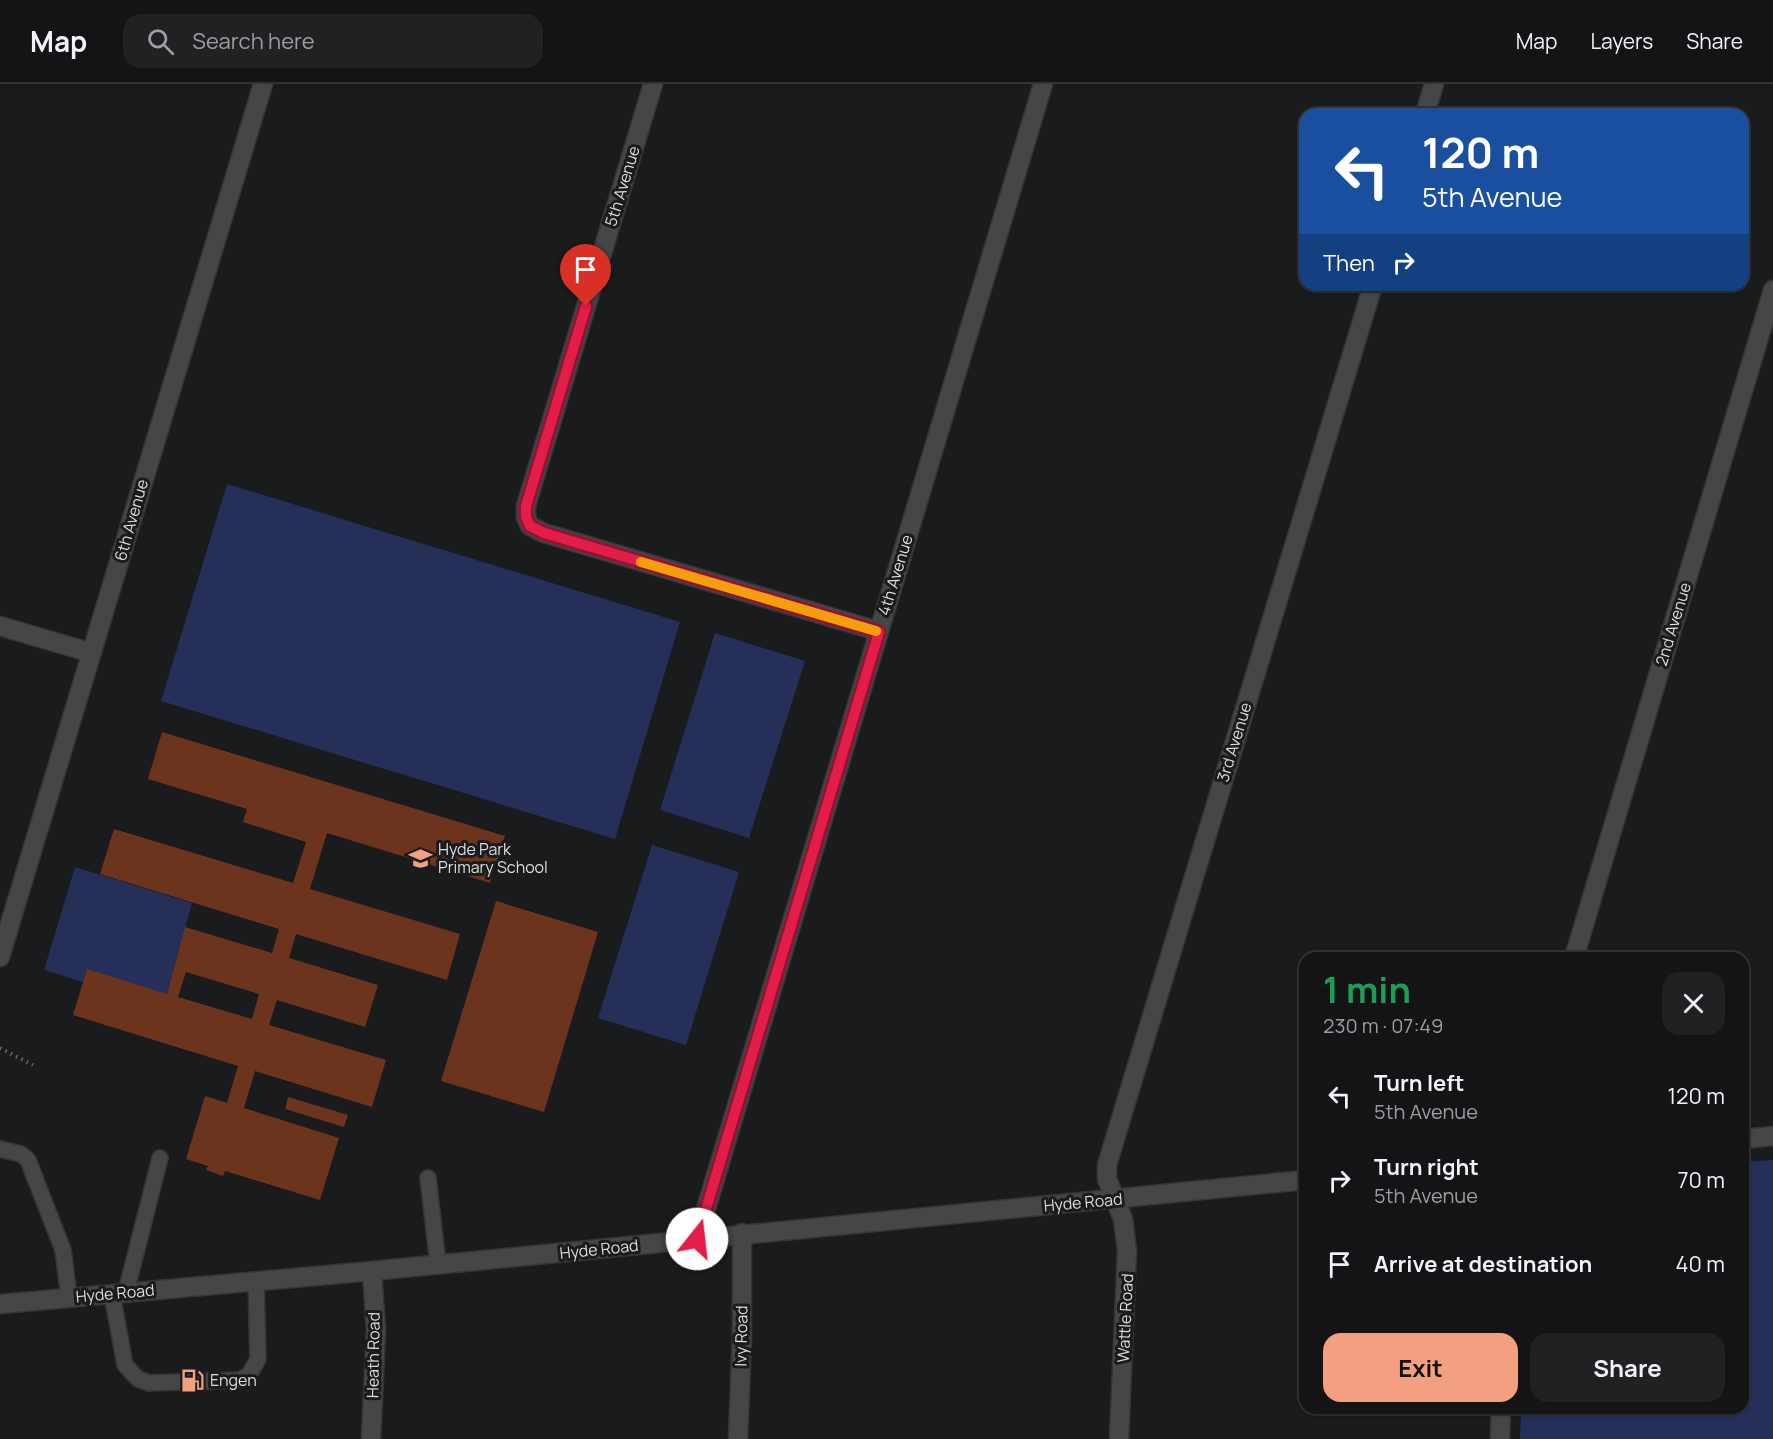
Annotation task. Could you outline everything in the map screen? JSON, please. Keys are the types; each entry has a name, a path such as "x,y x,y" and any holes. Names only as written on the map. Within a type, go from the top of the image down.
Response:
{"street":[{"name":"6th Avenue","path":"0,957 263,84"},
{"name":"5th Avenue","path":"653,84 526,506 526,517 530,526 544,533 879,632"},
{"name":"4th Avenue","path":"697,1239 1043,84"},
{"path":"1427,108 1434,84"},
{"name":"2nd Avenue","path":"1576,952 1773,290"},
{"name":"3rd Avenue","path":"1114,1199 1107,1179 1107,1165 1116,1131 1371,291"},
{"path":"0,626 92,653"},
{"path":"1749,1138 1773,1136"},
{"name":"Hyde Road","path":"0,1304 372,1271 742,1233 1299,1181"},
{"name":"Wattle Road","path":"1114,1199 1123,1219 1127,1251 1119,1439"},
{"name":"Ivy Road","path":"738,1439 742,1335 742,1233"},
{"name":"Heath Road","path":"371,1439 376,1329 372,1271"},
{"path":"1500,1439 1501,1414"}],"lane":[{"path":"0,1149 21,1154 28,1160 63,1250 69,1297"},
{"path":"160,1158 119,1293 125,1365 138,1379 149,1383 240,1380 249,1375 258,1359 256,1280"},
{"path":"428,1178 438,1264"}],"path":[{"path":"0,1048 33,1065"}],"shaded area":[{"path":"227,484 680,622 615,839 161,701"},
{"path":"715,633 805,661 749,838 660,810"},
{"path":"652,845 739,872 686,1045 598,1018"},
{"path":"75,867 192,903 167,994 87,970 83,982 44,970"},
{"path":"1773,1160 1773,1439 1520,1439 1521,1414 1749,1414 1749,1162"}],"building":[{"path":"162,732 505,836 490,883 327,833 310,889 460,934 447,980 296,934 289,958 378,985 365,1027 277,1000 269,1025 386,1060 372,1107 255,1071 244,1108 339,1138 320,1200 225,1171 223,1176 206,1170 208,1166 186,1159 205,1096 227,1103 238,1066 73,1015 87,969 167,994 185,927 272,953 279,929 100,874 114,829 293,883 306,842 243,822 247,809 148,779","holes":["186,972 259,994 252,1019 178,997"]},
{"path":"496,901 598,932 544,1112 441,1081"},
{"path":"288,1097 348,1115 344,1127 285,1109"}],"slow traffic":[{"path":"641,562 876,631"}],"place":[{"name":"Hyde Park Primary School","path":"420,858"},
{"name":"Engen","path":"192,1380"}],"route":[{"path":"586,306 526,506 526,517 530,526 544,533 879,632 697,1239"}]}
